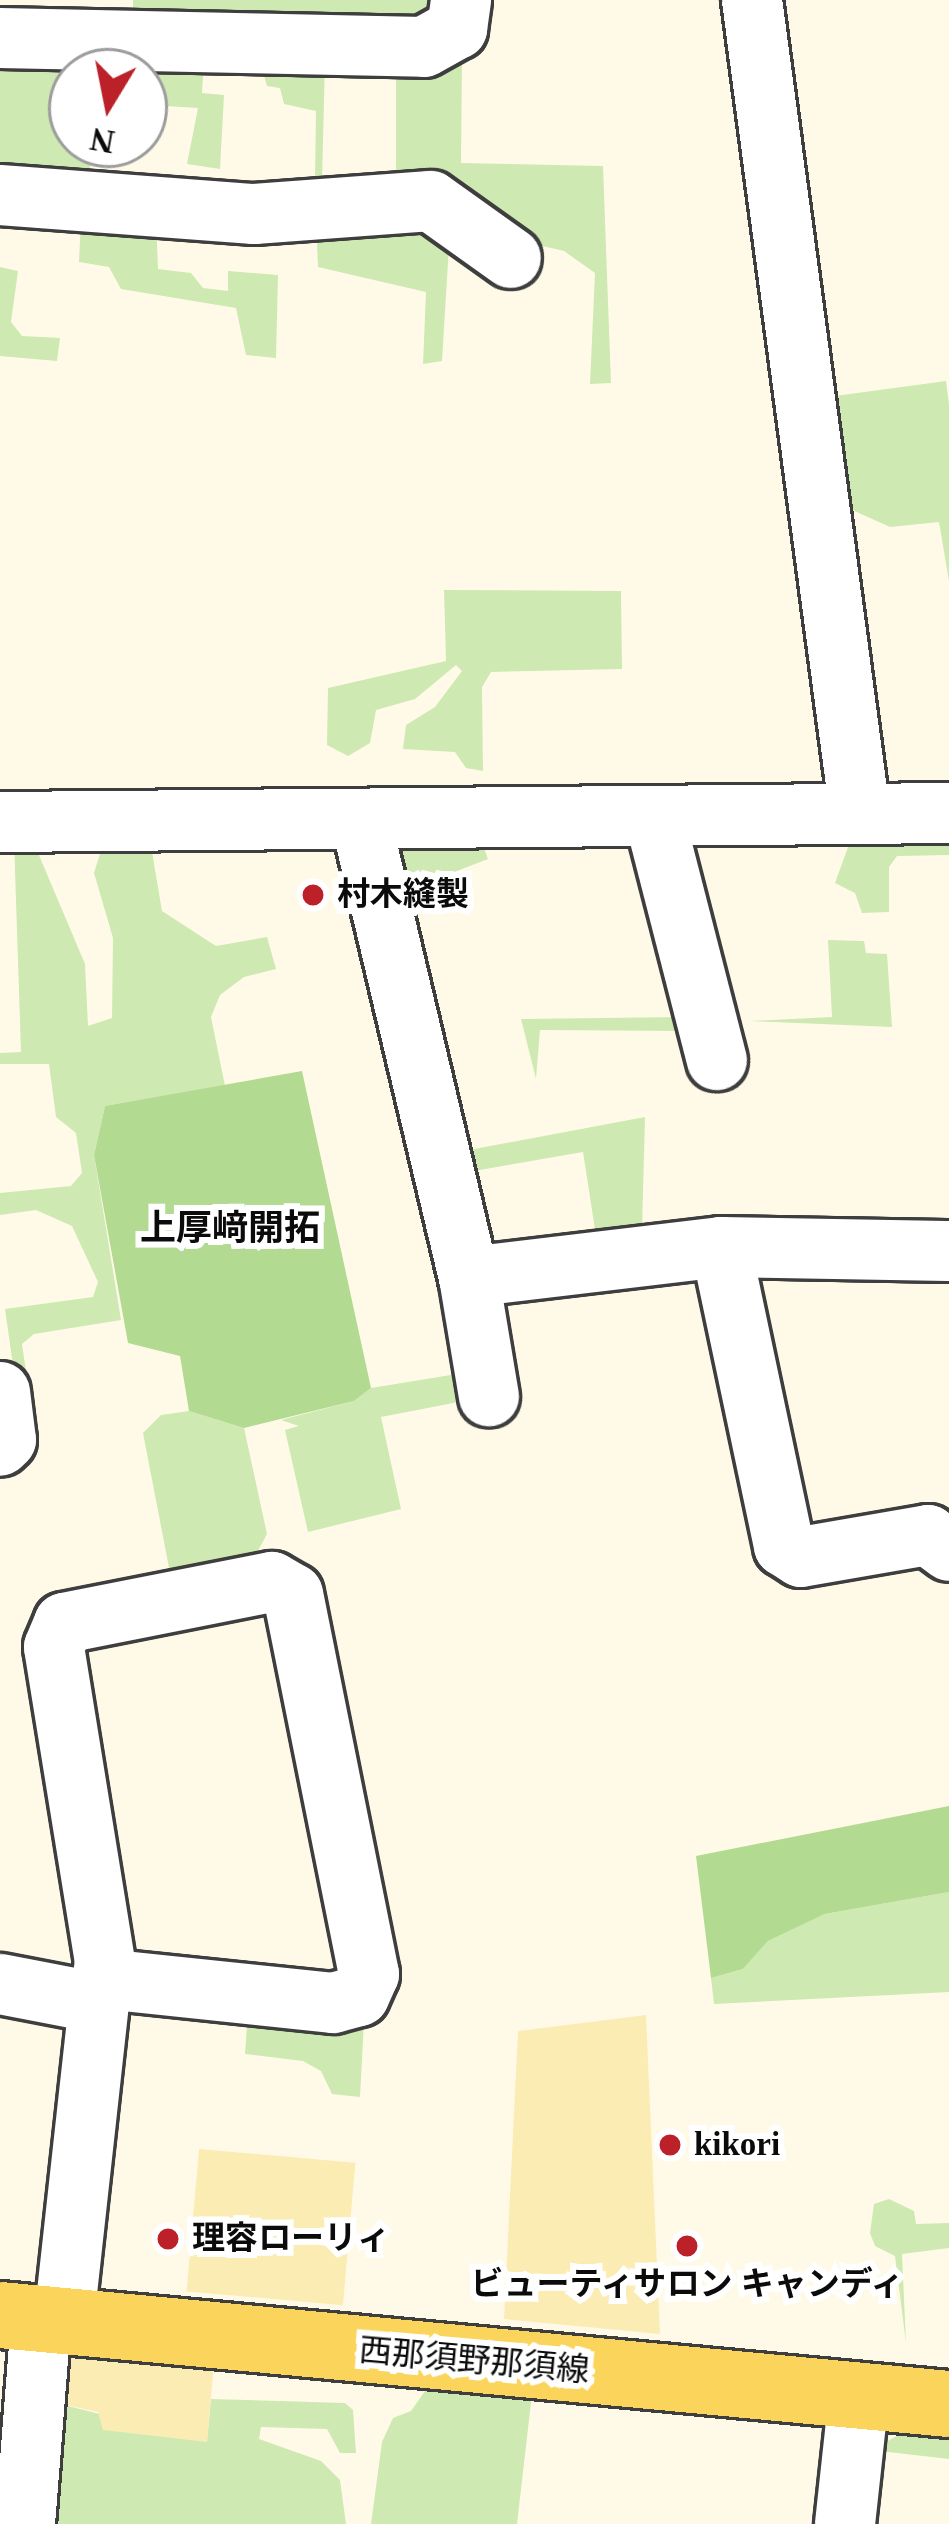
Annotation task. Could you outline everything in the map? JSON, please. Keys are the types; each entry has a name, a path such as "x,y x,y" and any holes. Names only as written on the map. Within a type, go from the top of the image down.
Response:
{"main road":[{"name":"西那須野那須線","path":"35,2318 949,2404"}],"street":[{"path":"0,38 424,47 457,29 460,0"},
{"path":"752,0 860,814"},
{"path":"0,195 254,214 431,201 511,258"},
{"path":"0,822 949,813"},
{"path":"655,819 717,1060"},
{"path":"361,821 470,1277 489,1396"},
{"path":"470,1277 721,1247 949,1251"},
{"path":"721,1247 784,1546 801,1557 928,1535 949,1550"},
{"path":"0,1392 6,1440 0,1446"},
{"path":"0,1984 101,1991 334,2003 359,1996 369,1973 293,1594 272,1582 64,1623 54,1647 101,1991 35,2318 25,2524"},
{"path":"844,2524 859,2396"}],"green space":[{"path":"133,0 453,0 453,25 133,25"},
{"path":"0,52 48,53 48,168 90,168 89,185 0,182"},
{"path":"168,58 204,60 202,93 224,95 220,169 187,164 198,108 168,106"},
{"path":"259,58 325,62 322,181 315,179 316,111 284,104 280,88 267,86"},
{"path":"396,60 462,60 461,163 603,166 611,383 590,384 595,273 564,251 500,236 396,176"},
{"path":"81,218 156,220 158,269 191,273 203,288 228,291 228,271 278,275 276,358 246,355 236,308 121,289 109,267 79,262"},
{"path":"434,221 449,246 442,361 423,364 426,292 318,267 317,244 331,226"},
{"path":"0,267 18,271 11,322 22,336 60,338 57,361 0,356"},
{"path":"946,381 949,581 939,522 890,527 839,504 820,398"},
{"path":"444,590 621,591 622,669 491,672 482,687 483,771 466,768 455,752 403,749 406,725 435,707 462,671 456,665 415,699 376,710 370,743 348,756 327,745 328,688 446,661"},
{"path":"949,834 949,855 897,856 889,867 889,912 862,913 855,893 835,883 851,839"},
{"path":"14,840 33,841 85,964 88,1026 112,1018 113,938 94,873 104,841 150,840 162,911 216,946 267,937 276,969 244,977 220,995 211,1017 225,1086 105,1106 94,1155 121,1320 34,1334 22,1344 29,1392 17,1393 5,1309 93,1297 98,1282 72,1226 36,1210 0,1215 0,1193 71,1186 82,1173 76,1133 56,1117 49,1064 0,1064 0,1053 21,1052"},
{"path":"481,840 488,859 400,893 395,861 408,843"},
{"path":"828,940 864,941 866,953 887,954 892,1027 750,1021 832,1017"},
{"path":"681,1017 686,1031 540,1030 536,1079 521,1019"},
{"path":"302,1071 371,1388 354,1401 244,1428 189,1411 180,1356 128,1343 94,1155 105,1106"},
{"path":"645,1117 642,1230 596,1236 583,1152 462,1173 458,1152"},
{"path":"457,1374 469,1400 381,1417 401,1509 308,1532 285,1430 299,1426 281,1420 354,1401 371,1388"},
{"path":"189,1411 244,1428 267,1534 252,1562 171,1578 143,1433 161,1415"},
{"path":"949,1806 949,1892 825,1914 768,1941 743,1969 711,1978 696,1856"},
{"path":"949,1892 949,1992 714,2004 711,1978 743,1969 768,1941 825,1914"},
{"path":"248,2012 364,2021 360,2097 332,2094 321,2071 303,2061 245,2054"},
{"path":"889,2199 914,2211 916,2224 949,2223 949,2248 902,2254 906,2343 895,2256 875,2246 870,2233 874,2204"},
{"path":"432,2381 532,2394 517,2524 371,2524 382,2442 393,2418 411,2411"},
{"path":"211,2399 345,2403 353,2410 356,2453 340,2453 327,2429 261,2427 259,2439 321,2461 340,2480 346,2524 41,2524 52,2402 207,2441"},
{"path":"908,2430 949,2433 949,2459 871,2450"}],"sand":[{"path":"646,2015 660,2334 504,2319 518,2031"},
{"path":"199,2149 355,2163 343,2305 187,2291"},
{"path":"58,2345 214,2362 207,2442 103,2430 98,2412 52,2402"}],"place":[{"name":"村木縫製","path":"313,895"},
{"name":"kikori","path":"670,2145"},
{"name":"理容ローリィ","path":"168,2239"},
{"name":"ビューティサロン キャンディ","path":"687,2246"}],"district":[{"name":"上厚﨑開拓","path":"230,1229"}]}
